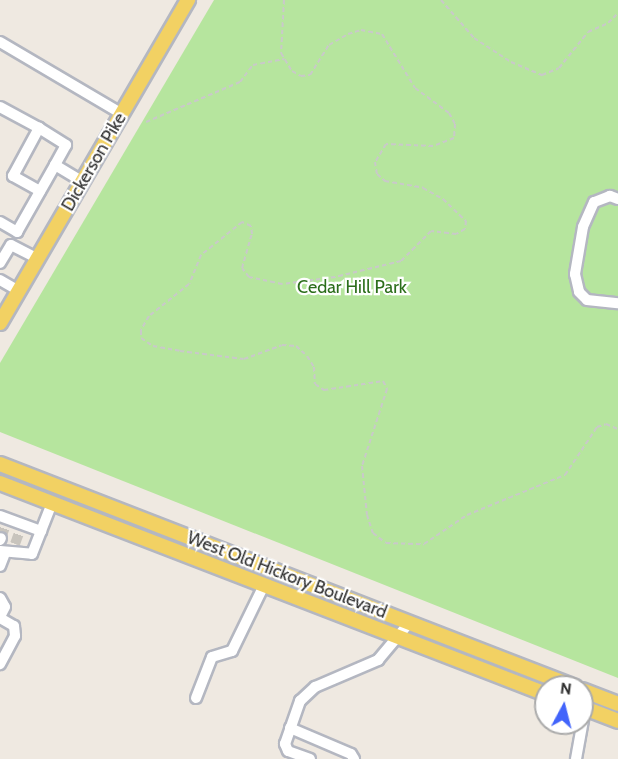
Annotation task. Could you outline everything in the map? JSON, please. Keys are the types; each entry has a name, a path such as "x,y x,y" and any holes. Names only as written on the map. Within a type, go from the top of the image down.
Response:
{"main road":[{"name":"Dickerson Pike","path":"0,323 5,304 19,291 188,0"},
{"path":"0,459 44,475 51,483"},
{"name":"West Old Hickory Boulevard","path":"0,464 544,675"},
{"name":"West Old Hickory Boulevard","path":"0,483 534,689"},
{"path":"594,695 618,704"},
{"path":"594,712 618,721"}],"street":[{"path":"0,42 122,114"},
{"path":"0,107 66,145 17,232 0,222"},
{"path":"39,128 13,176 40,191"},
{"path":"55,165 82,181"},
{"path":"618,199 610,196 594,202 583,227 574,274 579,292 587,300 618,303"},
{"path":"0,263 11,245 38,259"},
{"path":"0,280 19,291"},
{"path":"0,566 7,550 32,554 52,503"},
{"path":"5,520 21,527 41,531"},
{"path":"196,698 212,657 232,651 264,585"},
{"path":"0,598 5,607 0,617 14,626 15,636 0,664"},
{"path":"310,759 288,752 286,739 307,692 378,660 409,623"},
{"path":"290,728 342,750 354,759"},
{"path":"576,759 580,735"}],"path":[{"path":"284,0 284,59 292,71 301,76 310,75 336,39 361,30 382,34 415,88 449,113 456,132 445,144 386,144 375,162 377,174 385,181 423,188 442,199 466,221 465,229 456,234 431,231 401,261 336,278 282,284 249,277 242,268 252,234 251,226 242,222 201,255 189,284 150,316 141,330 141,338 153,346 244,359 282,345 296,346 307,356 314,367 315,384 324,390 335,391 374,380 383,381 387,389 362,466 367,515 374,533 386,543 424,543 467,515 565,475 597,427 606,424 618,429"},
{"path":"441,0 474,38 511,62 542,75 559,68 588,32 618,13"},
{"path":"146,122 240,82 253,65 284,59"}],"green space":[{"name":"Cedar Hill Park","path":"214,0 618,0 618,678 0,432 0,363"}],"tunnel":[{"path":"1,538 6,524"},
{"path":"15,544 20,530"}]}
